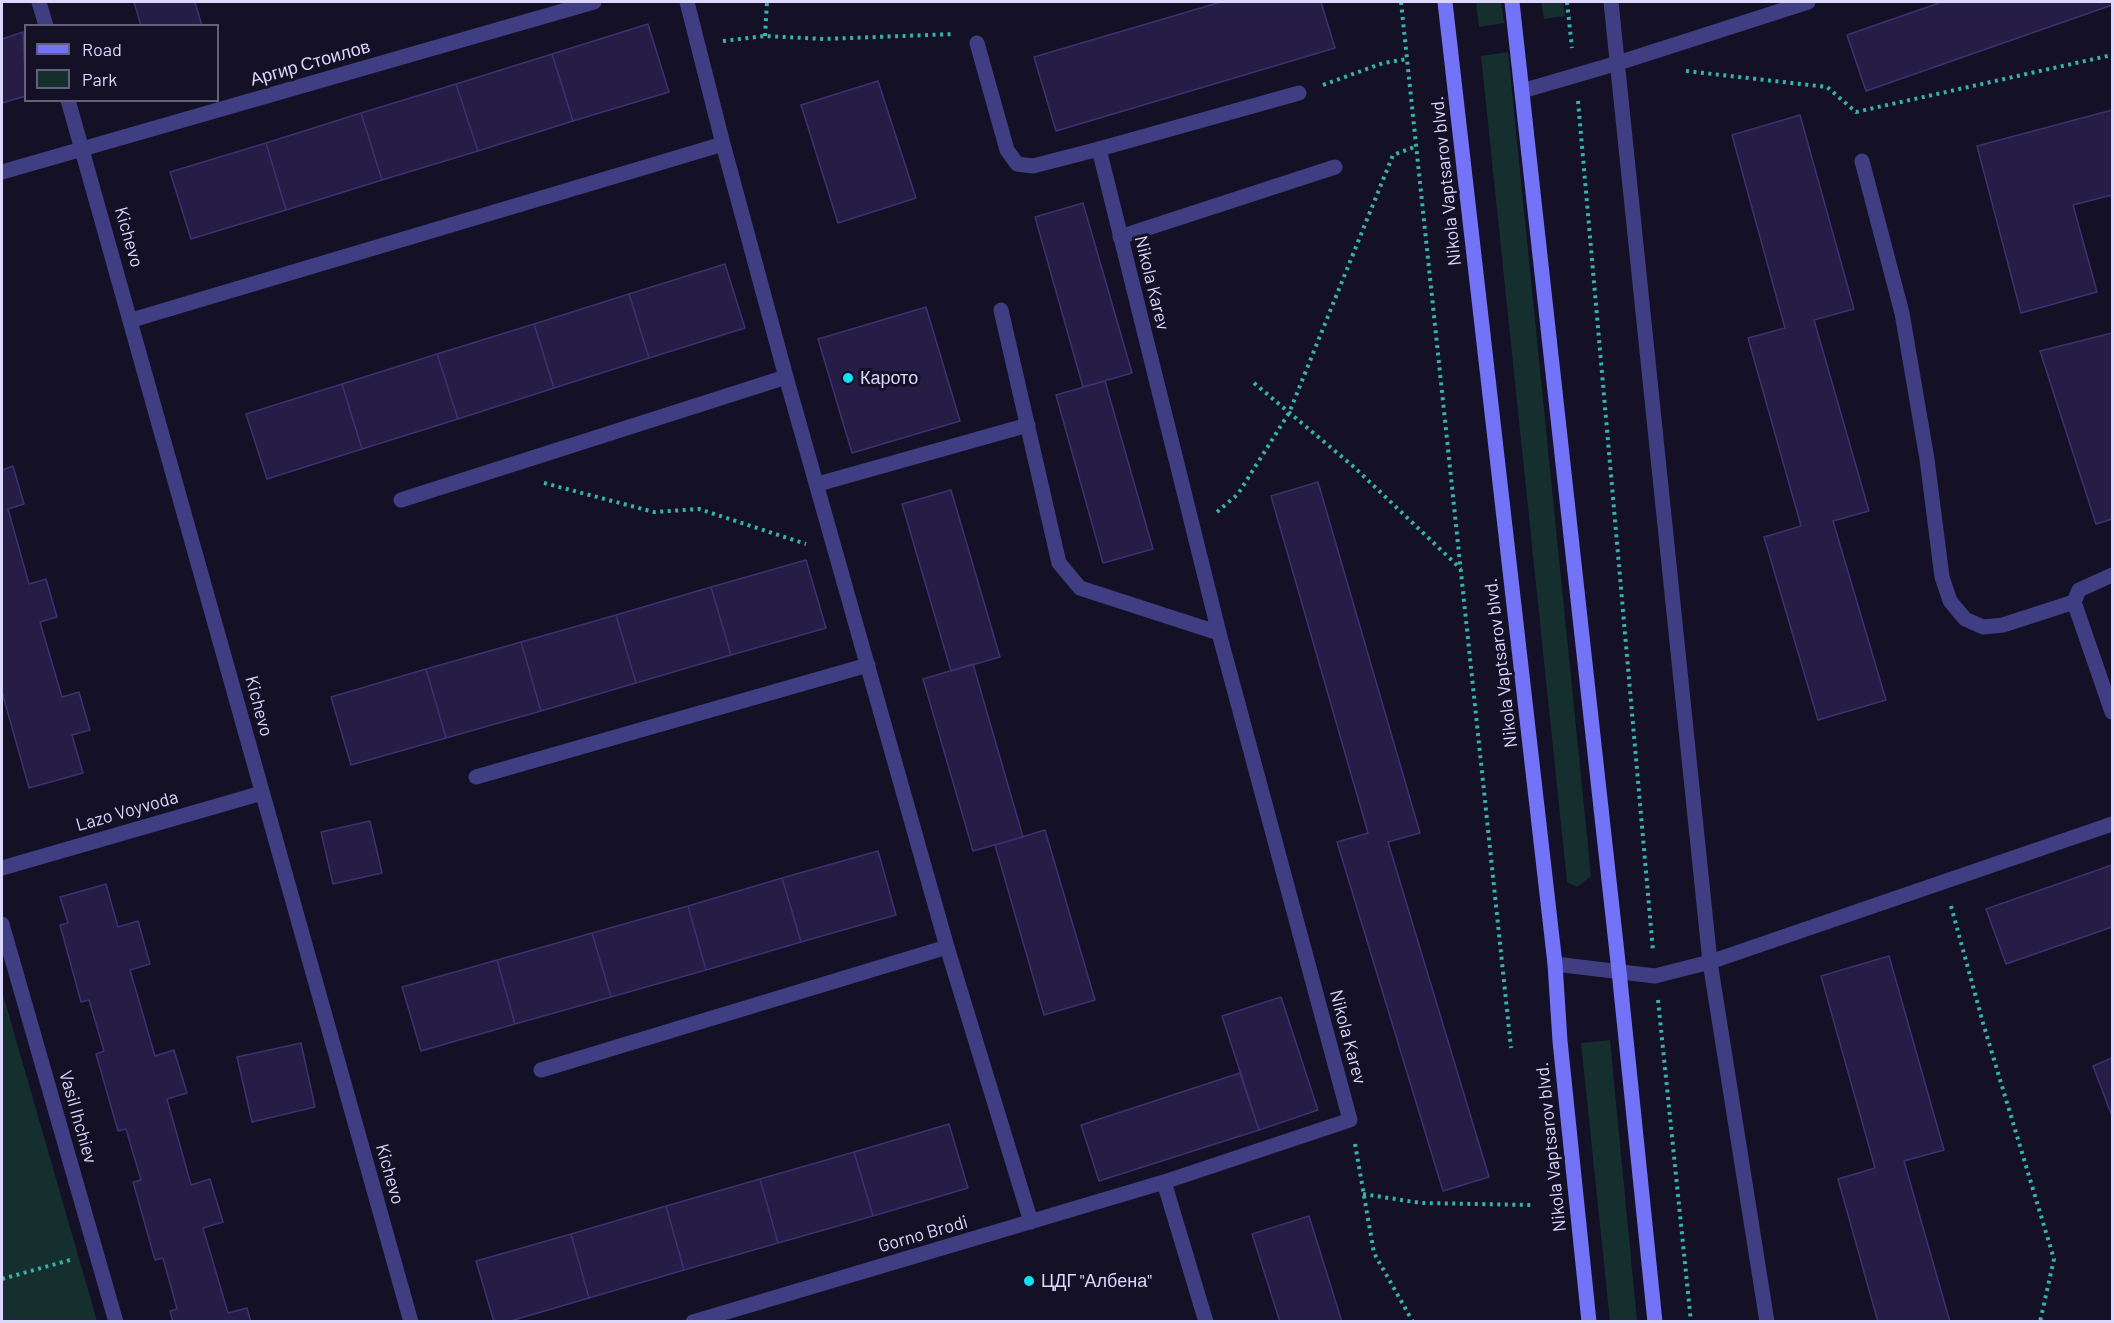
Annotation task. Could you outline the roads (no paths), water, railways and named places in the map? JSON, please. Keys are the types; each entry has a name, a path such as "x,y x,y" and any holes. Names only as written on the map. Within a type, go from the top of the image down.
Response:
{"street":[{"path":"39,2 45,24"},
{"name":"Аргир Стоилов","path":"2,172 594,2"},
{"path":"687,2 786,377 947,947 1031,1222"},
{"name":"Nikola Vaptsarov blvd.","path":"1445,2 1555,964 1560,1041 1589,1322"},
{"path":"1512,2 1619,971 1655,1322"},
{"path":"1611,2 1710,962 1767,1322"},
{"path":"1522,91 1808,2"},
{"path":"977,43 1007,150 1017,164 1033,166 1299,93"},
{"name":"Kichevo","path":"70,102 411,1322"},
{"path":"132,320 723,144"},
{"name":"Nikola Karev","path":"1099,149 1218,633 1350,1120 1164,1182"},
{"path":"1862,161 1902,313 1927,459 1942,577 1950,602 1965,619 1983,627 2003,626 2074,602"},
{"path":"1120,237 1335,167"},
{"path":"1001,310 1059,563 1080,588 1218,633"},
{"path":"401,500 786,377"},
{"path":"818,484 1028,425"},
{"path":"2112,576 2090,583 2079,590 2074,602 2112,712"},
{"path":"476,777 868,665"},
{"name":"Lazo Voyvoda","path":"2,868 262,793"},
{"path":"1555,964 1655,976 1710,962 2112,824"},
{"name":"Vasil Ihchiev","path":"2,924 116,1322"},
{"path":"542,1070 947,947"},
{"path":"1164,1182 1206,1322"},
{"name":"Gorno Brodi","path":"693,1322 1164,1182"}],"place":[{"name":"Карото","path":"848,378"},
{"name":"ЦДГ \"Албена\"","path":"1029,1281"}]}
